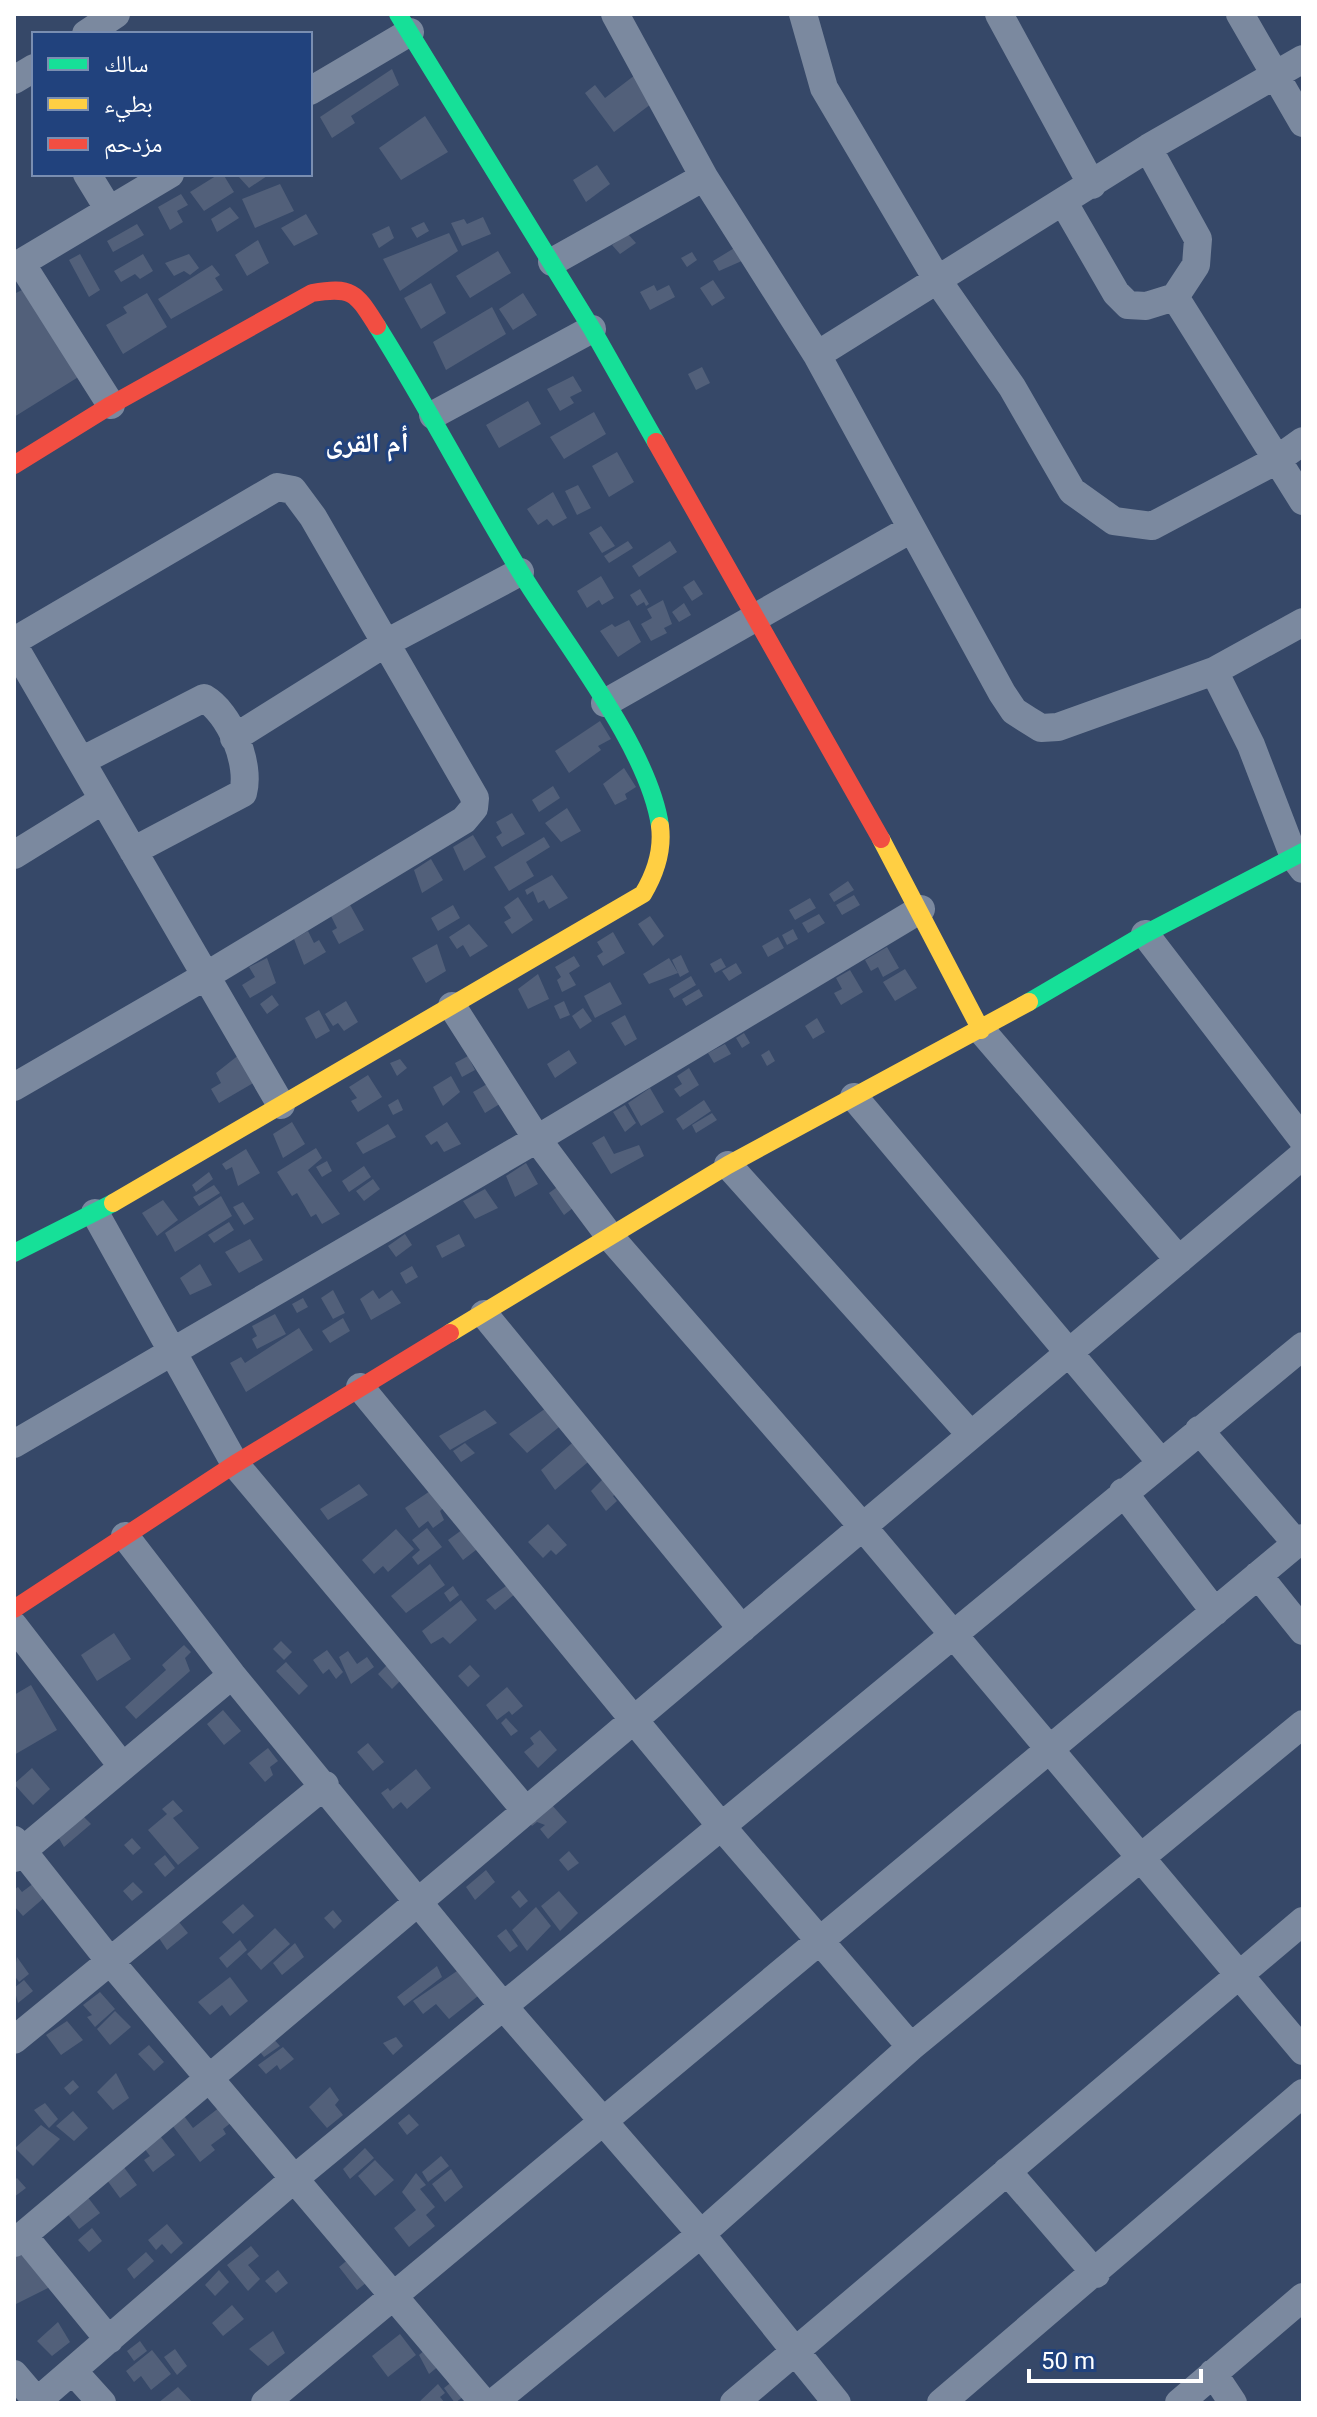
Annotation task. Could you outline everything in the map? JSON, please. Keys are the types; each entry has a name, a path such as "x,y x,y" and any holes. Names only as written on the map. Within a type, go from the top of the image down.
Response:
{"street":[{"path":"89,32 116,14"},
{"path":"615,14 704,177 817,355 1014,711 1041,728 1058,727 1214,671 1303,622"},
{"path":"803,14 824,88 938,281 1012,387 1072,491 1114,521 1152,526 1275,461 1303,441"},
{"path":"999,14 1092,185"},
{"path":"1240,14 1303,123"},
{"path":"312,90 404,23 592,329 921,909 981,1030 1179,1260"},
{"path":"817,355 1148,148 1303,59"},
{"path":"1064,203 1116,293 1128,305 1146,306 1175,297 1196,265 1198,239 1148,148"},
{"path":"88,176 109,210"},
{"path":"111,405 17,265 167,176"},
{"path":"552,262 704,177"},
{"path":"14,465 111,405 312,293 342,288 359,298 433,415 520,572 605,703 656,798 662,840 649,885 628,904 95,1213 14,1253"},
{"path":"1175,297 1275,461 1303,501"},
{"path":"433,415 592,329"},
{"path":"14,1087 204,977 464,820 474,808 475,798 302,500 293,490 277,487 14,643 204,977 281,1105"},
{"path":"605,703 755,621 911,529"},
{"path":"234,738 384,644 520,572"},
{"path":"14,1609 235,1464 728,1165 981,1030 1145,934 1300,860 1251,745 1214,671"},
{"path":"81,761 204,698 213,703 234,738 245,768 243,793 133,851"},
{"path":"14,855 103,800"},
{"path":"14,1444 537,1139 921,909"},
{"path":"1145,934 1303,1140"},
{"path":"452,1006 537,1139 611,1238 863,1527 1303,2051"},
{"path":"854,1097 1160,1461"},
{"path":"109,2340 19,2239 1303,1155"},
{"path":"728,1165 971,1435"},
{"path":"95,1213 235,1464 526,1811"},
{"path":"484,1314 742,1629"},
{"path":"14,2374 36,2402 294,2179 1303,1346"},
{"path":"360,1387 722,1827 911,2047"},
{"path":"265,2403 603,2125 1049,1748 1300,1541 1199,1430"},
{"path":"1123,1492 1215,1612"},
{"path":"125,1536 232,1675 504,2007 603,2125 701,2234 837,2403"},
{"path":"1258,1575 1303,1631"},
{"path":"14,1626 122,1766"},
{"path":"232,1675 17,1850 484,2403"},
{"path":"493,2403 701,2234 911,2047 1139,1856 1303,1724"},
{"path":"14,2040 325,1785"},
{"path":"734,2403 794,2349 1303,1921"},
{"path":"941,2403 1096,2274 1303,2093"},
{"path":"1007,2171 1096,2274"},
{"path":"1179,2403 1303,2297"},
{"path":"73,2371 102,2403"},
{"path":"1213,2373 1233,2403"}],"building":[{"path":"392,69 399,85 351,116 355,123 332,138 320,117"},
{"path":"635,75 655,101 614,132 585,93 595,85 605,98"},
{"path":"425,116 448,152 401,180 379,148"},
{"path":"597,165 610,184 586,202 573,180"},
{"path":"216,176 224,176 234,192 204,211 190,192"},
{"path":"238,176 267,176 249,188"},
{"path":"280,184 294,211 255,228 242,199"},
{"path":"181,194 188,205 177,211 183,222 170,230 158,207"},
{"path":"230,207 239,218 217,232 211,219"},
{"path":"306,214 318,234 294,246 281,228"},
{"path":"483,217 491,234 462,246 451,223 464,219 467,224"},
{"path":"424,222 429,231 417,238 411,228"},
{"path":"137,224 144,235 113,252 107,241"},
{"path":"389,226 394,238 379,248 372,234"},
{"path":"449,233 458,251 400,291 383,259"},
{"path":"628,234 636,243 620,254 612,245"},
{"path":"258,240 269,263 247,276 235,255"},
{"path":"736,247 744,260 719,271 713,261"},
{"path":"498,251 511,273 470,298 456,276"},
{"path":"692,252 697,260 687,267 681,258"},
{"path":"80,254 100,290 89,297 69,260"},
{"path":"143,254 153,271 140,279 135,274 121,282 114,271"},
{"path":"189,254 199,268 190,275 184,271 174,276 165,263"},
{"path":"212,265 220,275 215,278 223,290 171,319 158,299"},
{"path":"713,280 725,298 712,306 700,288"},
{"path":"431,283 446,313 421,329 404,298"},
{"path":"654,285 657,291 669,285 675,297 650,310 640,292"},
{"path":"22,290 80,376 14,417 14,294"},
{"path":"147,293 167,327 123,354 106,325 127,313 123,307"},
{"path":"523,293 537,315 513,330 499,309"},
{"path":"492,307 506,334 446,370 433,342"},
{"path":"702,367 710,383 696,390 688,374"},
{"path":"573,376 582,391 570,397 574,403 560,411 547,389"},
{"path":"528,401 541,424 499,448 486,425"},
{"path":"594,412 606,434 564,459 550,437"},
{"path":"617,452 634,482 609,497 592,466"},
{"path":"578,485 591,508 577,515 565,491"},
{"path":"553,492 567,518 553,526 547,519 538,525 527,509"},
{"path":"601,526 615,546 602,553 589,533"},
{"path":"628,541 633,548 609,563 604,556"},
{"path":"670,541 677,552 639,577 632,566"},
{"path":"601,576 614,598 602,605 599,600 587,608 577,591"},
{"path":"694,580 703,594 692,601 683,587"},
{"path":"640,589 649,604 646,606 644,602 637,606 630,595"},
{"path":"663,600 672,624 664,628 667,633 651,641 641,624 652,618 647,609"},
{"path":"684,603 691,615 679,622 672,612"},
{"path":"629,620 641,642 618,657 600,631"},
{"path":"600,721 611,739 598,746 601,750 569,773 555,751"},
{"path":"624,768 636,787 625,794 627,799 615,805 603,784"},
{"path":"553,786 560,798 539,812 532,800"},
{"path":"567,808 581,831 561,842 545,823"},
{"path":"512,813 525,834 502,847 496,837 502,833 496,822"},
{"path":"473,835 486,857 464,871 453,847"},
{"path":"544,837 550,847 526,862 534,876 509,891 494,867"},
{"path":"431,859 443,880 422,893 414,870"},
{"path":"552,875 568,898 549,909 544,900 538,903 533,891 527,895 525,890"},
{"path":"848,881 854,890 834,902 829,894"},
{"path":"854,895 860,905 842,915 836,905"},
{"path":"518,897 533,920 512,934 504,922 511,918 504,907"},
{"path":"810,898 816,908 795,920 789,910"},
{"path":"349,903 364,930 339,944 332,931 337,928 330,914"},
{"path":"453,905 460,918 438,931 431,918"},
{"path":"819,914 825,923 808,933 802,923"},
{"path":"650,916 664,936 653,946 638,924"},
{"path":"469,924 488,946 470,957 463,945 457,949 449,937"},
{"path":"793,929 798,939 787,945 782,935"},
{"path":"308,931 314,943 319,940 326,952 304,965 294,939"},
{"path":"613,932 625,953 603,966 597,956 603,952 597,942"},
{"path":"778,937 784,948 768,957 762,946"},
{"path":"437,944 446,971 426,983 412,958"},
{"path":"887,947 899,968 883,977 878,967 871,971 865,960"},
{"path":"681,955 689,972 680,977 672,960"},
{"path":"574,956 580,966 569,973 576,985 562,992 557,980 561,977 555,967"},
{"path":"267,958 276,983 250,998 242,985 255,977 249,967"},
{"path":"669,958 678,973 649,984 643,974"},
{"path":"721,958 726,967 715,973 710,964"},
{"path":"736,963 742,973 729,981 722,971"},
{"path":"905,969 917,988 895,1001 883,982"},
{"path":"850,970 863,992 841,1005 834,993 842,989 836,978"},
{"path":"538,974 549,999 528,1009 518,989"},
{"path":"691,976 696,985 674,998 669,989"},
{"path":"610,982 622,1004 595,1018 584,996"},
{"path":"699,989 703,996 686,1006 682,999"},
{"path":"272,995 279,1005 267,1014 260,1004"},
{"path":"346,1001 358,1022 344,1031 338,1023 333,1026 325,1014"},
{"path":"564,1001 570,1015 560,1019 554,1006"},
{"path":"583,1008 592,1021 580,1029 572,1016"},
{"path":"319,1010 330,1031 316,1039 305,1018"},
{"path":"625,1015 637,1039 625,1046 611,1023"},
{"path":"817,1018 825,1032 813,1039 805,1026"},
{"path":"744,1033 750,1043 742,1048 736,1038"},
{"path":"725,1044 731,1054 714,1063 708,1053"},
{"path":"569,1050 577,1063 555,1078 547,1064"},
{"path":"769,1050 775,1061 767,1066 761,1055"},
{"path":"240,1054 255,1082 219,1103 211,1089 221,1083 216,1073"},
{"path":"468,1056 475,1070 462,1077 455,1063"},
{"path":"400,1059 407,1068 397,1076 390,1063"},
{"path":"689,1068 699,1085 680,1097 674,1089 682,1084 677,1076"},
{"path":"368,1075 382,1097 358,1112 351,1101 357,1098 349,1087"},
{"path":"451,1076 460,1092 443,1106 433,1087"},
{"path":"496,1079 508,1099 485,1113 473,1092"},
{"path":"650,1088 664,1112 641,1126 628,1103"},
{"path":"398,1099 403,1110 393,1115 388,1105"},
{"path":"704,1100 711,1111 683,1130 676,1119"},
{"path":"625,1105 636,1123 625,1132 613,1112"},
{"path":"712,1113 717,1120 696,1133 692,1125"},
{"path":"292,1122 305,1144 283,1158 273,1134"},
{"path":"447,1122 461,1144 444,1152 437,1141 431,1145 425,1136"},
{"path":"388,1124 396,1137 363,1154 356,1143"},
{"path":"604,1136 614,1154 639,1145 644,1156 611,1174 592,1143"},
{"path":"316,1148 322,1158 308,1170 340,1214 322,1224 316,1214 311,1217 297,1193 292,1196 277,1172"},
{"path":"246,1149 260,1173 238,1186 232,1167 226,1170 222,1164"},
{"path":"327,1161 332,1171 322,1177 316,1167"},
{"path":"526,1163 538,1184 515,1197 506,1176"},
{"path":"364,1166 371,1177 349,1192 342,1181"},
{"path":"209,1172 213,1179 196,1192 192,1185"},
{"path":"373,1179 380,1189 364,1201 356,1191"},
{"path":"214,1185 220,1193 199,1206 193,1197"},
{"path":"560,1185 573,1208 564,1215 549,1193"},
{"path":"485,1189 498,1208 475,1219 463,1201"},
{"path":"221,1196 232,1216 175,1252 165,1233"},
{"path":"163,1200 178,1220 157,1236 142,1213"},
{"path":"243,1202 254,1219 244,1225 233,1207"},
{"path":"229,1222 234,1230 214,1243 208,1235"},
{"path":"405,1234 412,1245 396,1257 388,1246"},
{"path":"459,1234 465,1246 442,1258 436,1246"},
{"path":"250,1239 263,1260 239,1273 225,1252"},
{"path":"200,1264 212,1285 190,1295 180,1278"},
{"path":"412,1266 418,1277 406,1284 400,1273"},
{"path":"333,1290 345,1313 333,1319 321,1298"},
{"path":"373,1290 379,1299 392,1290 401,1303 371,1320 360,1299"},
{"path":"303,1298 308,1307 297,1313 292,1304"},
{"path":"275,1314 286,1334 257,1349 252,1339 257,1336 252,1326"},
{"path":"343,1318 350,1331 330,1343 322,1331"},
{"path":"299,1328 313,1350 246,1392 230,1363 241,1357 245,1363"},
{"path":"549,1406 564,1423 527,1453 509,1434"},
{"path":"485,1410 497,1423 450,1450 439,1436"},
{"path":"578,1438 594,1457 555,1490 541,1470"},
{"path":"465,1443 475,1453 461,1462 453,1451"},
{"path":"609,1473 621,1491 613,1496 617,1501 606,1511 591,1491"},
{"path":"359,1484 368,1495 328,1520 320,1509"},
{"path":"436,1487 450,1502 440,1511 444,1520 433,1528 428,1521 419,1528 405,1508"},
{"path":"470,1524 485,1543 463,1560 448,1540"},
{"path":"548,1524 567,1545 556,1555 551,1550 543,1558 528,1542"},
{"path":"427,1528 442,1547 418,1565 412,1557 420,1550 412,1540"},
{"path":"396,1529 414,1549 388,1572 383,1566 374,1574 362,1560"},
{"path":"430,1564 445,1585 406,1613 391,1596"},
{"path":"453,1586 459,1595 450,1602 444,1593"},
{"path":"506,1586 515,1594 495,1610 486,1600"},
{"path":"461,1600 477,1620 450,1644 443,1637 431,1644 422,1631"},
{"path":"114,1633 131,1659 97,1681 81,1655"},
{"path":"281,1641 292,1652 284,1660 273,1649"},
{"path":"184,1645 191,1652 185,1658 190,1671 136,1719 125,1707 166,1670 162,1665"},
{"path":"327,1650 343,1672 336,1679 329,1669 323,1674 313,1660"},
{"path":"348,1651 357,1664 367,1657 374,1667 351,1684 339,1657"},
{"path":"286,1662 308,1686 299,1695 276,1671"},
{"path":"387,1665 401,1680 392,1689 378,1674"},
{"path":"470,1665 480,1676 468,1687 458,1676"},
{"path":"31,1685 57,1730 14,1755 14,1695"},
{"path":"507,1687 523,1706 512,1715 509,1711 497,1720 486,1705"},
{"path":"223,1710 241,1731 224,1745 207,1724"},
{"path":"506,1718 518,1731 511,1736 501,1723"},
{"path":"540,1730 557,1750 538,1768 524,1752 534,1744 530,1738"},
{"path":"368,1743 384,1762 373,1771 357,1752"},
{"path":"268,1748 278,1761 270,1767 273,1775 265,1782 249,1763"},
{"path":"32,1768 50,1789 33,1805 14,1784"},
{"path":"416,1769 431,1788 407,1809 401,1802 393,1809 381,1793 388,1788 390,1791"},
{"path":"173,1800 183,1811 173,1818 199,1848 178,1865 148,1830 167,1814 162,1809"},
{"path":"551,1804 567,1822 548,1839 540,1829 545,1825 537,1822 532,1826 528,1821"},
{"path":"81,1814 91,1824 64,1847 57,1835"},
{"path":"132,1838 141,1848 133,1855 124,1845"},
{"path":"569,1851 579,1863 568,1871 559,1860"},
{"path":"165,1855 175,1868 165,1877 154,1864"},
{"path":"486,1870 495,1882 475,1900 466,1887"},
{"path":"133,1882 143,1892 132,1901 123,1891"},
{"path":"34,1883 45,1897 23,1916 14,1906 14,1890 18,1887 22,1892"},
{"path":"519,1890 528,1901 520,1908 511,1897"},
{"path":"559,1891 578,1913 560,1931 541,1906"},
{"path":"243,1904 254,1916 233,1934 222,1922"},
{"path":"536,1907 551,1926 527,1951 512,1930"},
{"path":"333,1910 342,1921 334,1929 324,1918"},
{"path":"179,1922 188,1933 167,1950 159,1938"},
{"path":"275,1928 290,1944 261,1970 247,1954"},
{"path":"506,1929 518,1946 510,1952 497,1936"},
{"path":"240,1940 247,1950 227,1968 219,1958"},
{"path":"295,1943 304,1957 282,1975 273,1963"},
{"path":"17,1957 29,1974 19,1982 14,1975"},
{"path":"437,1966 442,1977 404,2006 397,1997"},
{"path":"457,1971 478,1996 449,2019 436,2004 423,2014 413,2001"},
{"path":"230,1977 248,2001 230,2016 222,2005 210,2015 198,2002"},
{"path":"24,1980 33,1991 18,2003 14,1988"},
{"path":"100,1992 115,2009 95,2027 87,2017 92,2015 83,2005"},
{"path":"115,2011 131,2027 110,2045 97,2029"},
{"path":"67,2021 83,2040 61,2055 46,2035"},
{"path":"271,2036 280,2046 264,2057 257,2048"},
{"path":"396,2037 403,2046 393,2055 383,2043"},
{"path":"149,2045 164,2062 154,2071 138,2054"},
{"path":"283,2047 294,2059 280,2070 277,2065 266,2074 258,2065"},
{"path":"116,2073 129,2098 113,2110 97,2092"},
{"path":"73,2080 79,2087 70,2095 64,2088"},
{"path":"330,2087 339,2100 335,2105 343,2115 327,2128 309,2107"},
{"path":"45,2103 58,2119 49,2128 34,2110"},
{"path":"220,2107 232,2122 223,2129 226,2134 211,2145 215,2150 200,2162 169,2121 181,2112 193,2128"},
{"path":"73,2111 88,2128 74,2141 56,2126"},
{"path":"409,2114 419,2125 407,2135 398,2123"},
{"path":"41,2125 60,2139 33,2166 15,2148"},
{"path":"157,2132 175,2155 153,2172 144,2160 150,2156 141,2144"},
{"path":"365,2148 374,2158 350,2179 343,2169"},
{"path":"441,2156 449,2166 428,2182 422,2172"},
{"path":"375,2160 394,2180 375,2196 358,2176"},
{"path":"120,2162 137,2185 120,2198 104,2176"},
{"path":"451,2169 463,2187 445,2202 432,2184"},
{"path":"416,2173 426,2185 420,2189 435,2207 426,2215 435,2226 409,2247 394,2228 416,2210 402,2192"},
{"path":"17,2178 26,2188 14,2197 14,2181"},
{"path":"86,2195 100,2213 79,2229 65,2211"},
{"path":"167,2224 183,2243 171,2254 162,2244 156,2250 148,2240"},
{"path":"92,2228 102,2241 89,2252 78,2240"},
{"path":"23,2244 54,2285 16,2304 14,2250"},
{"path":"251,2246 259,2256 248,2265 260,2279 248,2291 227,2265"},
{"path":"146,2252 154,2261 134,2279 127,2269"},
{"path":"350,2258 371,2279 357,2290 339,2267"},
{"path":"219,2270 229,2282 215,2296 205,2285"},
{"path":"278,2270 288,2283 276,2293 265,2281"},
{"path":"232,2305 244,2319 223,2336 212,2323"},
{"path":"58,2322 70,2342 52,2356 37,2341"},
{"path":"273,2331 285,2353 268,2366 249,2349"},
{"path":"400,2334 416,2355 388,2377 372,2356"},
{"path":"140,2341 147,2351 134,2361 127,2351"},
{"path":"175,2349 187,2366 177,2375 164,2357"},
{"path":"426,2349 440,2365 429,2374 419,2355"},
{"path":"152,2350 171,2374 151,2390 141,2376 134,2382 126,2371"},
{"path":"453,2381 464,2396 455,2403 444,2388"},
{"path":"438,2384 445,2393 440,2397 445,2403 418,2403"},
{"path":"178,2387 193,2403 158,2403"}],"traffic: fast":[{"path":"398,14 592,329 656,442"},
{"path":"377,326 521,573 622,730 640,763 653,796 660,826"},
{"path":"1029,1002 1145,934 1303,852"},
{"path":"14,1253 113,1203"}],"traffic: slow":[{"path":"113,1203 643,894 657,862 660,826"},
{"path":"881,839 981,1030"},
{"path":"450,1333 728,1165 1029,1002"}],"traffic: jam":[{"path":"14,465 111,405 312,293 336,291 352,294 377,326"},
{"path":"656,442 881,839"},
{"path":"14,1609 235,1464 450,1333"}],"district":[{"name":"أم القرى","path":"367,442"}]}
